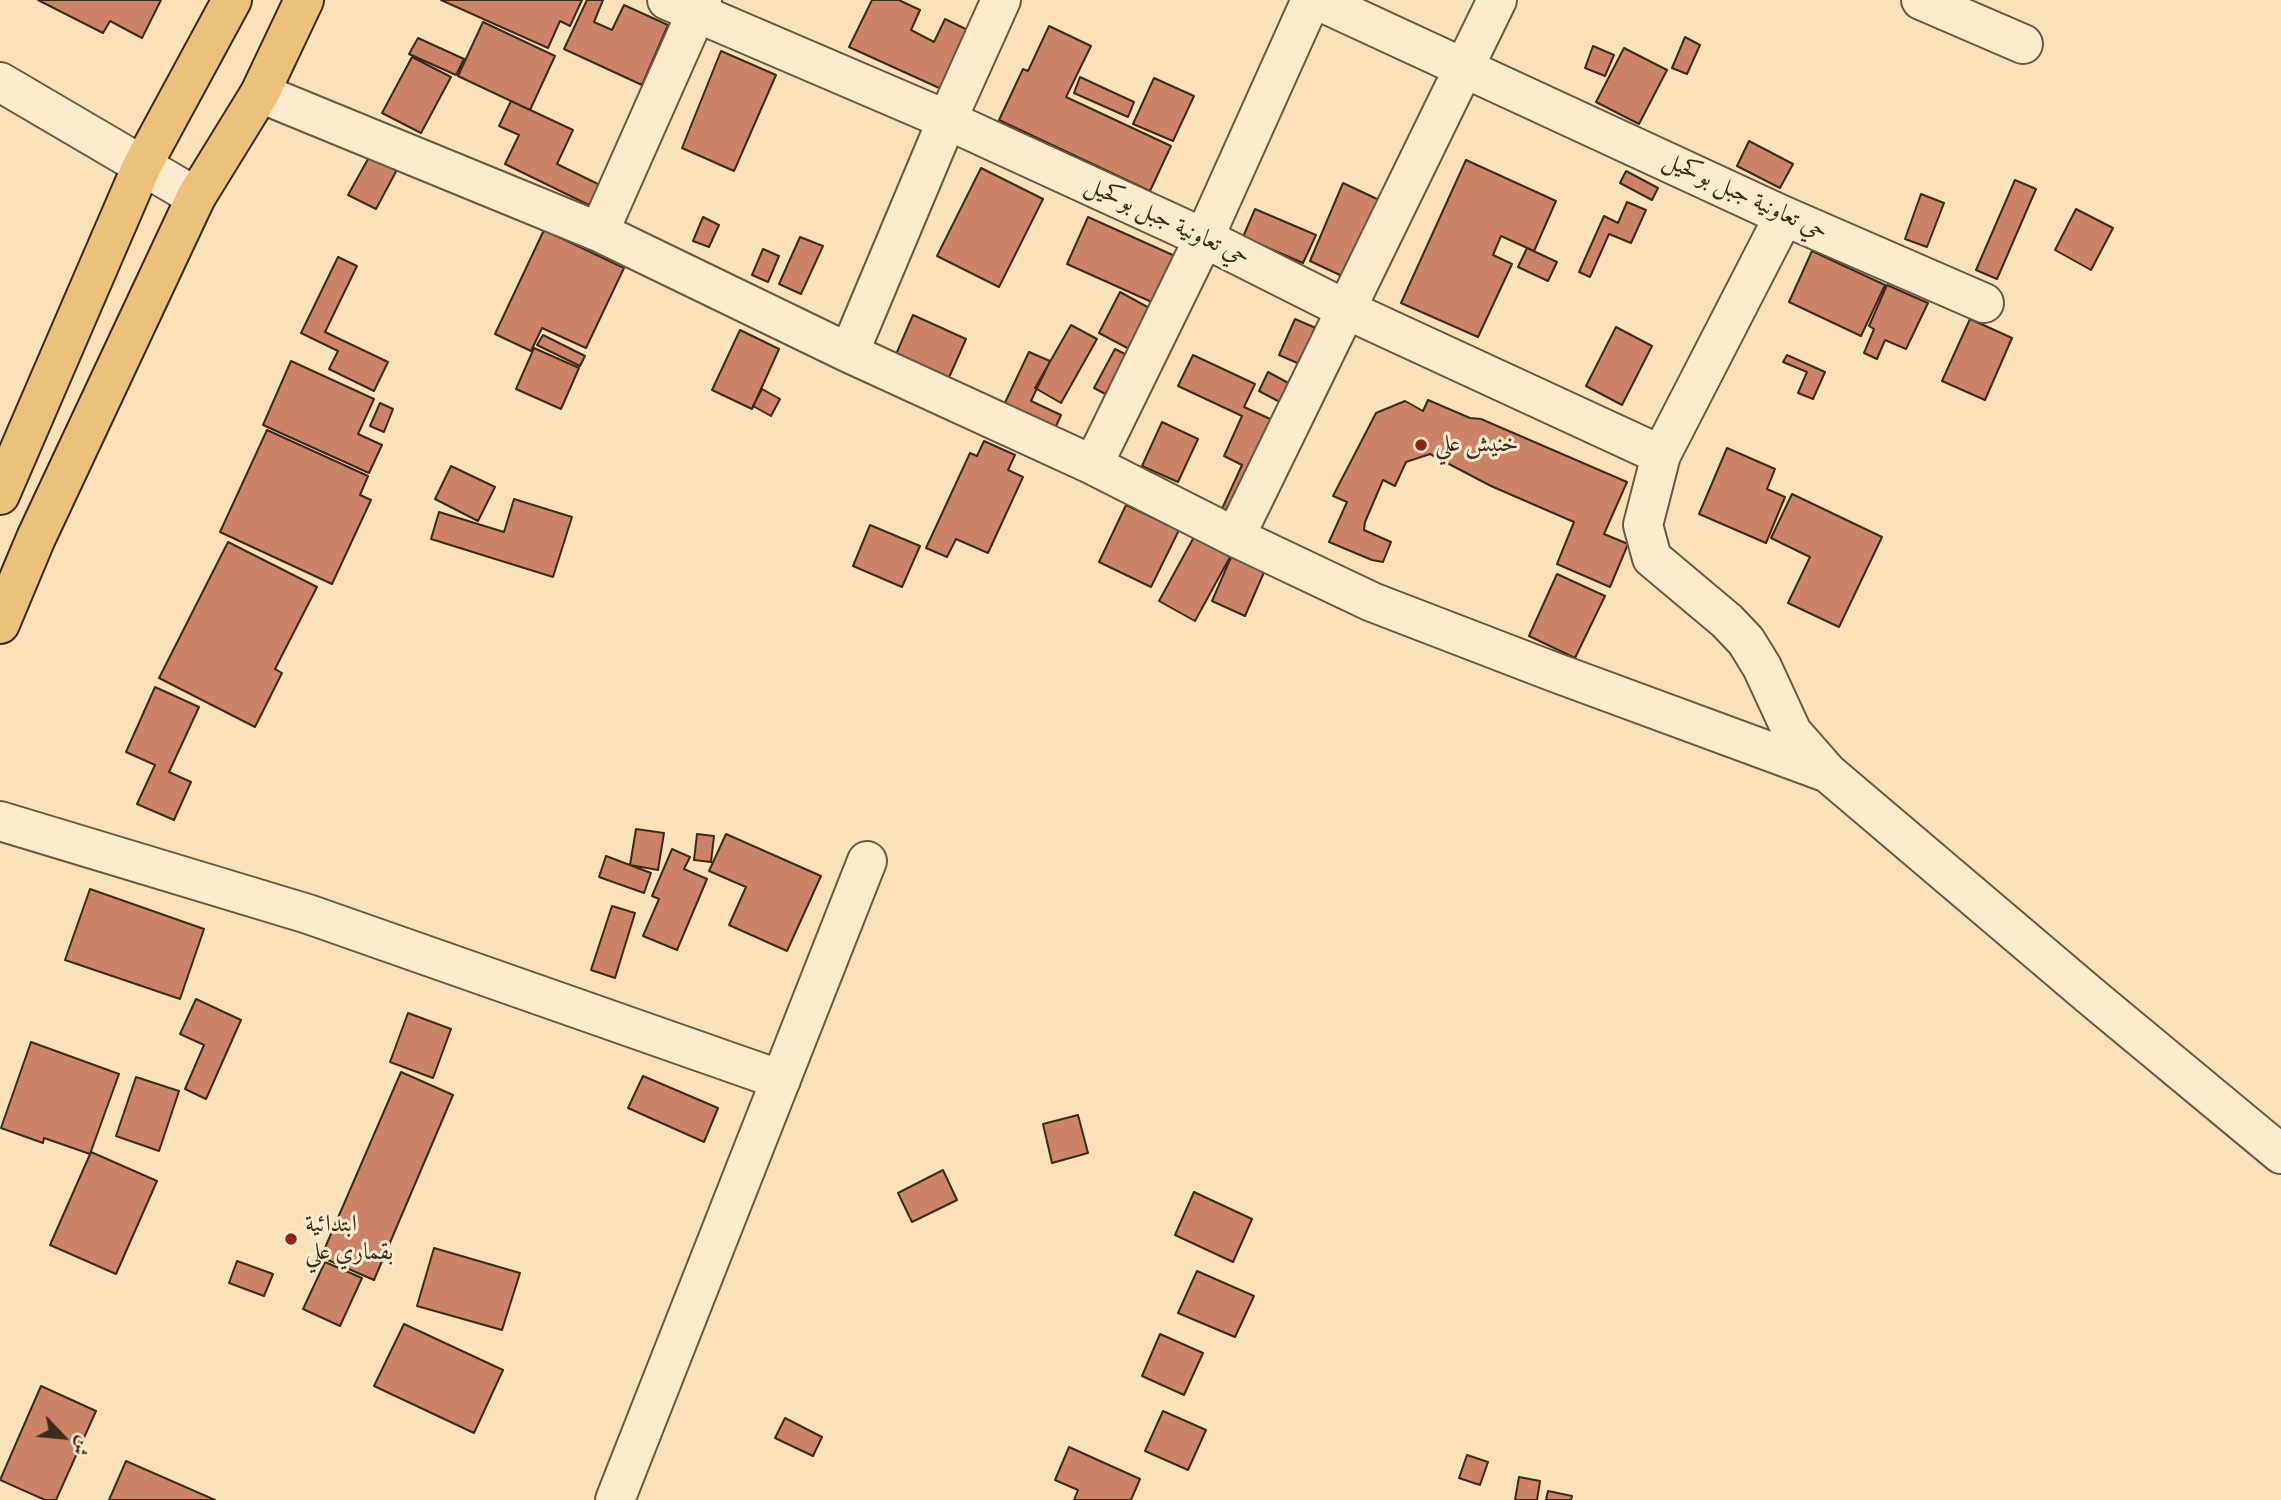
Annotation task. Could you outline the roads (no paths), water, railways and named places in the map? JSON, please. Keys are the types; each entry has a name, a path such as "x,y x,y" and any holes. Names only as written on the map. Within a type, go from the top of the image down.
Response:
{"main road":[{"path":"0,495 142,166 232,0"},
{"path":"0,624 36,538 196,197 260,93 304,0"}],"street":[{"path":"849,353 947,120 1001,0"},
{"path":"1093,465 1204,238 1311,0"},
{"name":"حي تعاونية جبل بوكحيل","path":"1317,0 1784,216 1984,303"},
{"path":"1235,537 1497,0"},
{"path":"1921,0 2023,44"},
{"path":"599,232 689,4"},
{"name":"حي تعاونية جبل بوكحيل","path":"689,4 1204,238 1345,309 1661,455"},
{"path":"0,82 196,197"},
{"path":"260,93 599,232 849,353 1093,465 1372,602 1828,773"},
{"path":"1784,216 1661,455 1643,525 1652,558 1727,621 1746,641 1762,667 1792,732 1828,773 2281,1154"},
{"path":"0,821 308,914 780,1080"},
{"path":"615,1500 867,861"}],"place":[{"name":"خنيش علي","path":"1421,445"},
{"name":"ابتدائية بقماري علي","path":"291,1239"}]}
